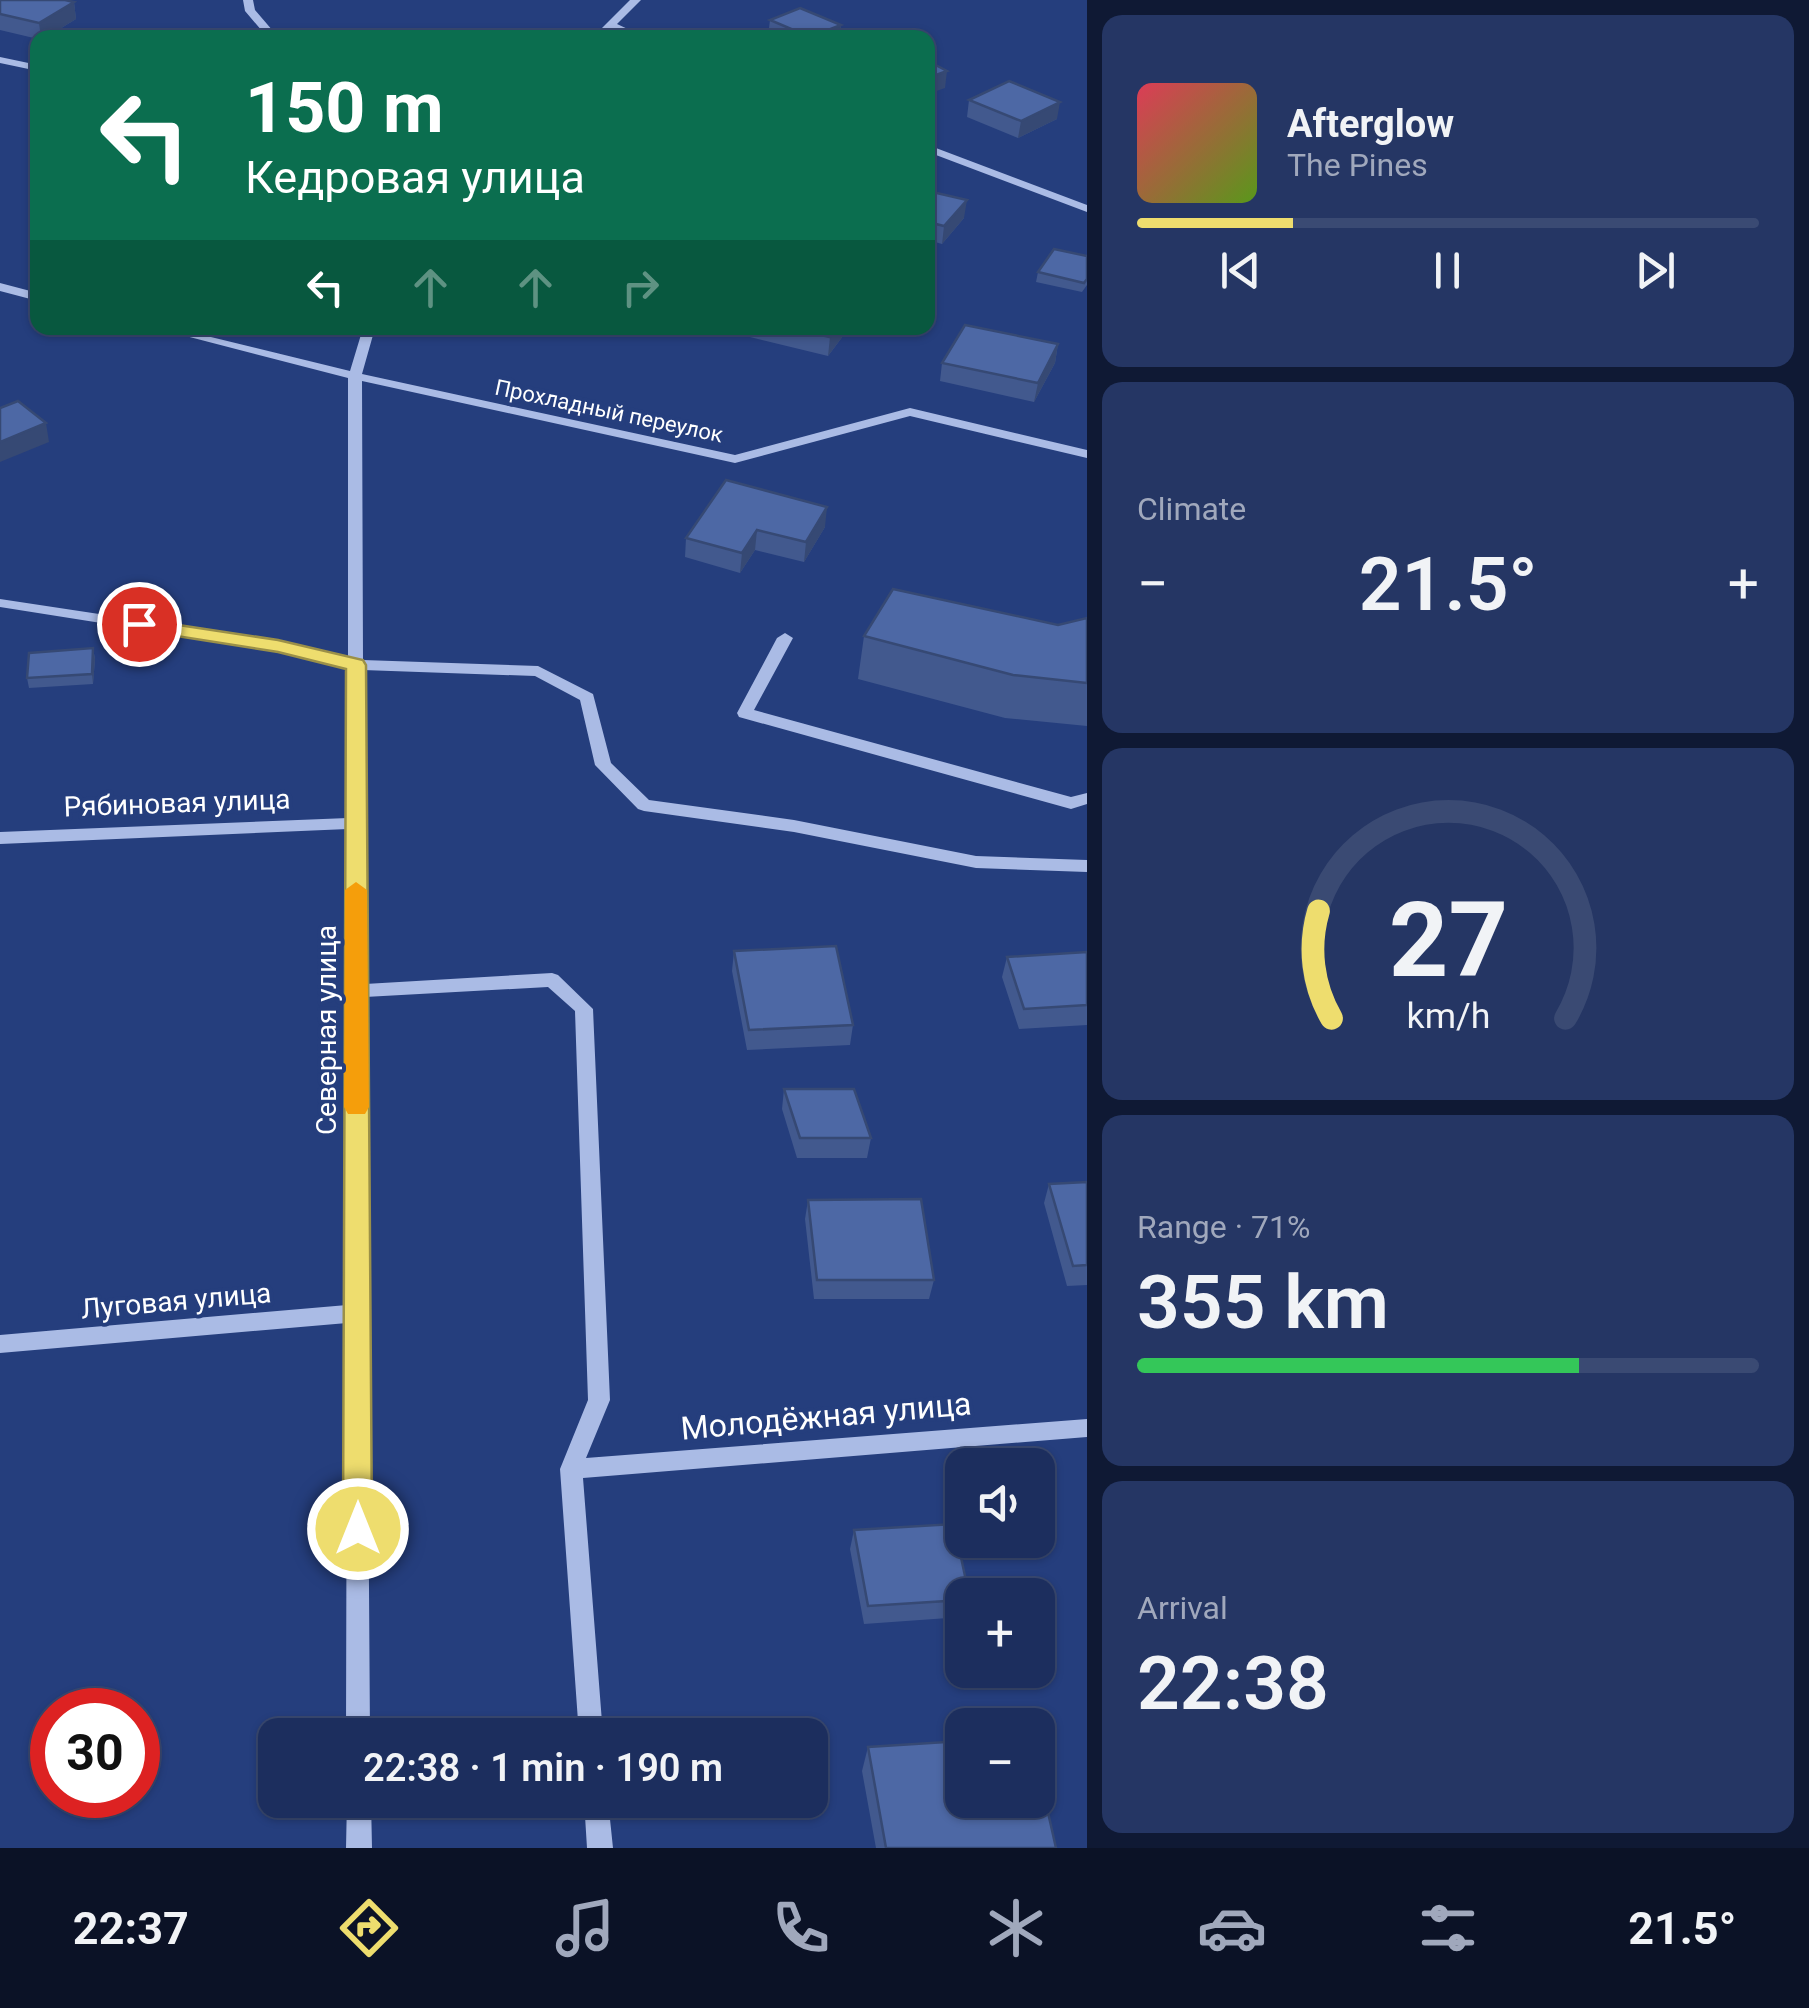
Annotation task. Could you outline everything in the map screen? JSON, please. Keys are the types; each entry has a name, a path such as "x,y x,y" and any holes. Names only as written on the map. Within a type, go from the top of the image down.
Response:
{"street":[{"path":"248,0 250,11 267,30"},
{"path":"605,30 636,0"},
{"path":"610,25 622,30"},
{"path":"0,60 30,66"},
{"path":"935,151 1086,210"},
{"path":"0,287 30,295"},
{"name":"Прохладный переулок","path":"189,335 354,376 735,459 910,412 1086,454"},
{"name":"Северная улица","path":"358,1718 354,376 367,335"},
{"path":"0,603 278,646 356,665 538,671 587,697 604,765 644,805 794,826 976,862 1086,866"},
{"path":"785,638 745,713 1071,802 1086,798"},
{"name":"Рябиновая улица","path":"0,838 356,823"},
{"path":"356,991 552,980 584,1009 599,1400 571,1469 590,1718"},
{"name":"Луговая улица","path":"0,1344 357,1313"},
{"name":"Молодёжная улица","path":"571,1469 1086,1428"},
{"path":"358,1818 359,1848"},
{"path":"598,1818 600,1848"}],"building":[{"path":"0,0 74,2 39,23 0,14"},
{"path":"800,8 841,25 828,30 794,30 770,20"},
{"path":"935,65 947,71 935,75"},
{"path":"1009,81 1060,102 1021,121 969,100"},
{"path":"935,193 967,200 944,226 935,224"},
{"path":"1054,249 1087,256 1084,283 1038,272"},
{"path":"965,325 1058,344 1038,383 942,363"},
{"path":"18,401 46,423 0,442 0,408"},
{"path":"726,480 827,507 806,542 757,530 742,553 686,538"},
{"path":"893,589 1058,625 1087,618 1087,683 1013,675 864,636"},
{"path":"93,648 92,674 27,678 29,653"},
{"path":"836,946 853,1025 749,1030 734,951"},
{"path":"1087,952 1087,1005 1024,1009 1007,957"},
{"path":"784,1089 854,1089 871,1138 800,1138"},
{"path":"1087,1182 1087,1265 1073,1266 1049,1184"},
{"path":"921,1199 934,1280 817,1280 808,1200"},
{"path":"945,1525 945,1558 961,1558 965,1578 945,1578 945,1601 868,1606 854,1530"},
{"path":"945,1742 945,1818 1049,1818 1056,1848 886,1848 868,1747"}],"slow traffic":[{"path":"356,890 357,1107"}],"route":[{"path":"139,624 278,646 356,665 358,1529"}]}
